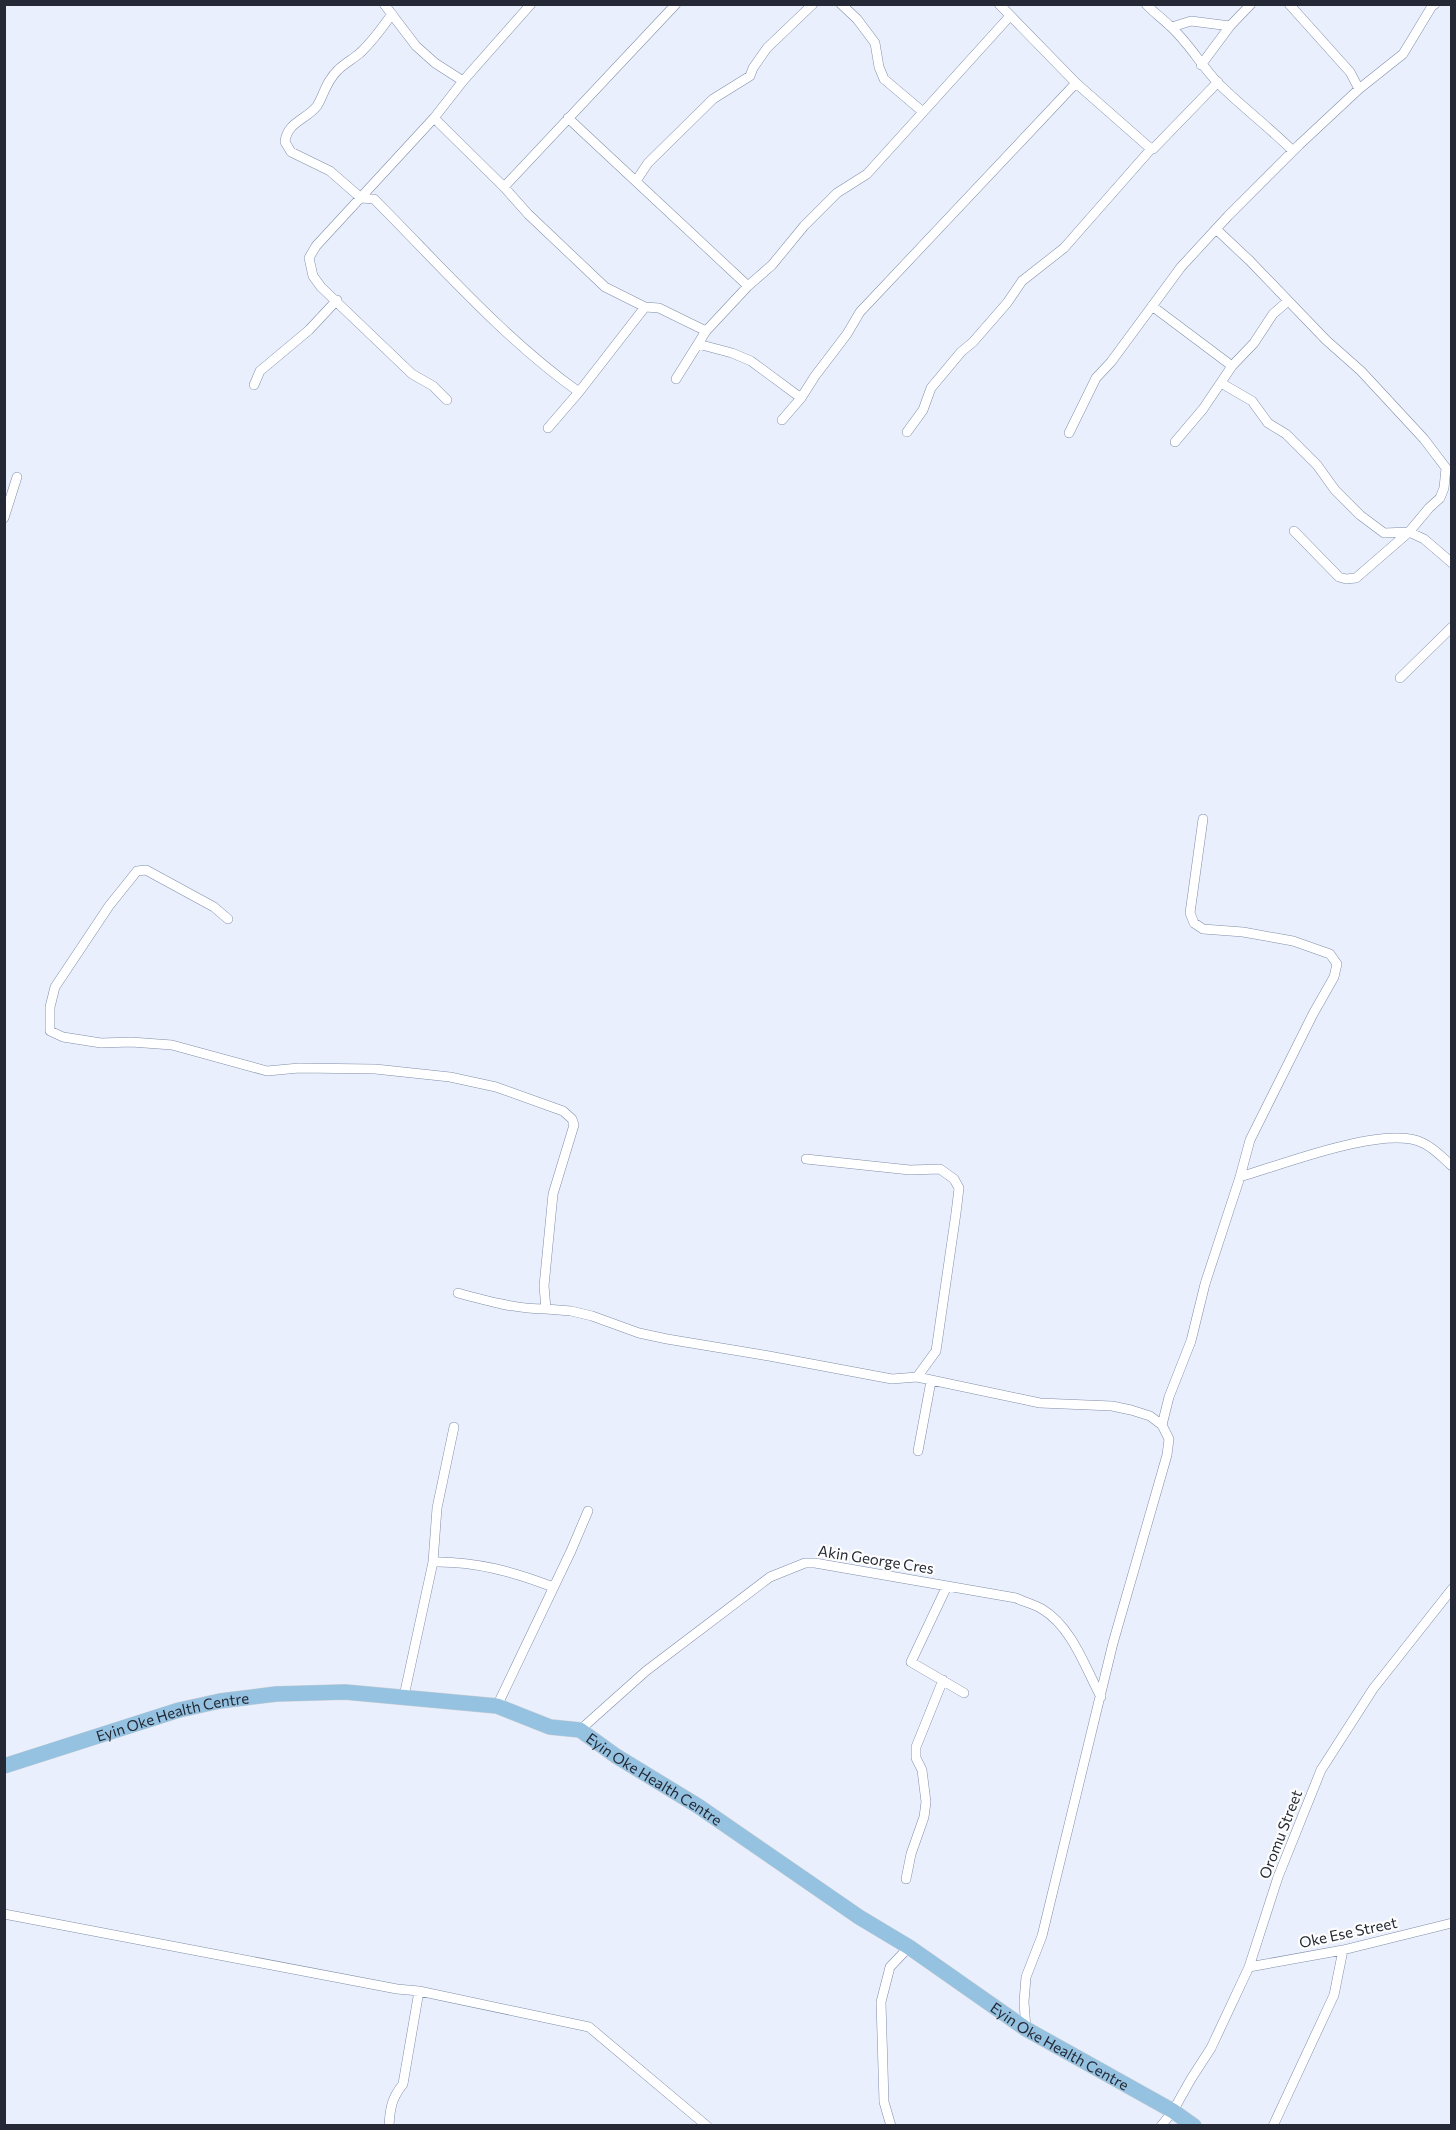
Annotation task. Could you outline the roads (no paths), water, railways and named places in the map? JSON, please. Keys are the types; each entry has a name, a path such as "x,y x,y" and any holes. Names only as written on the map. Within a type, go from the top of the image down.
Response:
{"main road":[{"name":"Eyin Oke Health Centre","path":"4,1766 179,1710 220,1701 314,1691 404,1696 497,1706 550,1727 580,1730 616,1756 698,1806 859,1917 909,1947 1026,2029 1173,2111 1194,2126"}],"street":[{"path":"384,4 416,46 435,63 463,81"},
{"path":"504,187 676,4"},
{"path":"636,181 648,163 713,99 750,76 767,48 813,4"},
{"path":"841,4 857,19 874,43 884,79 923,112"},
{"path":"999,4 1076,83 1151,149"},
{"path":"1146,4 1172,27 1201,65 1293,152"},
{"path":"1201,65 1230,26 1251,4"},
{"path":"1289,4 1350,72 1359,89"},
{"path":"447,400 433,386 412,374 321,287 313,276 309,258 315,246 434,118 463,81 530,5"},
{"path":"1069,433 1096,378 1111,362 1181,267 1293,152 1359,89 1403,54 1432,5"},
{"path":"392,14 376,38 338,70 327,83 318,105 294,123 286,134 285,142 291,152 330,171 361,198 374,199 484,311 549,370 579,392"},
{"path":"676,379 706,331 748,286 772,265 804,226 837,192 867,174 1010,16"},
{"path":"1172,27 1191,21 1230,26"},
{"path":"907,432 923,410 931,388 1007,303 1022,281 1064,248 1151,149 1218,82"},
{"path":"782,420 801,398 860,312 1076,83"},
{"path":"434,118 528,214 606,287 645,307 660,308 706,331"},
{"path":"568,118 748,286"},
{"path":"1216,229 1326,340 1361,371 1424,439 1446,468 1444,488 1440,498 1409,532 1359,576 1352,579 1339,577 1294,531"},
{"path":"254,385 260,371 309,330 336,300"},
{"path":"1175,442 1232,366 1254,343 1273,314 1288,301"},
{"path":"1152,306 1232,366"},
{"path":"548,428 645,307"},
{"path":"698,344 732,353 751,361 801,398"},
{"path":"1221,383 1252,401 1268,423 1286,434 1317,465 1335,490 1360,515 1384,533 1409,532 1424,539 1452,563"},
{"path":"4,518 17,477"},
{"path":"1400,678 1452,627"},
{"path":"1162,1425 1169,1397 1191,1341 1205,1284 1250,1140 1334,977 1337,964 1330,954 1293,941 1244,932 1203,929 1194,923 1190,913 1203,819"},
{"path":"228,919 214,907 146,870 138,871 109,906 55,987 50,1007 50,1031 63,1037 101,1043 131,1042 172,1045 267,1071 299,1068 375,1069 450,1077 496,1087 563,1111 572,1119 574,1125 553,1194 544,1286 546,1309"},
{"path":"1240,1178 1354,1143 1394,1138 1413,1139 1424,1143 1452,1166"},
{"path":"806,1159 910,1170 940,1169 954,1179 959,1188 936,1351 917,1377"},
{"path":"458,1293 493,1303 528,1309 571,1311 639,1333 667,1339 892,1379 917,1377 1040,1403 1112,1406 1150,1416 1162,1425 1169,1439 1167,1455 1138,1554 1045,1925 1026,1977 1024,2002 1026,2029"},
{"path":"918,1451 931,1381"},
{"path":"404,1696 433,1562 437,1508 454,1427"},
{"path":"497,1706 588,1511"},
{"path":"433,1562 455,1562 493,1567 553,1587"},
{"name":"Akin George Cres","path":"580,1730 646,1671 770,1577 805,1563 1016,1598 1042,1609 1060,1624 1073,1643 1101,1697"},
{"path":"947,1586 911,1662 964,1693"},
{"name":"Oromu Street","path":"1161,2126 1173,2111 1211,2048 1249,1966 1278,1877 1322,1770 1373,1689 1452,1589"},
{"path":"906,1879 926,1802 922,1770 916,1758 916,1748 942,1680"},
{"path":"4,1914 397,1989 419,1991 589,2027 707,2126"},
{"name":"Oke Ese Street","path":"1249,1966 1343,1950 1452,1923"},
{"path":"891,2126 884,2102 881,2002 890,1967 909,1947"},
{"path":"1273,2126 1334,1995 1343,1950"},
{"path":"389,2126 389,2113 394,2096 403,2084 419,1991"}]}
